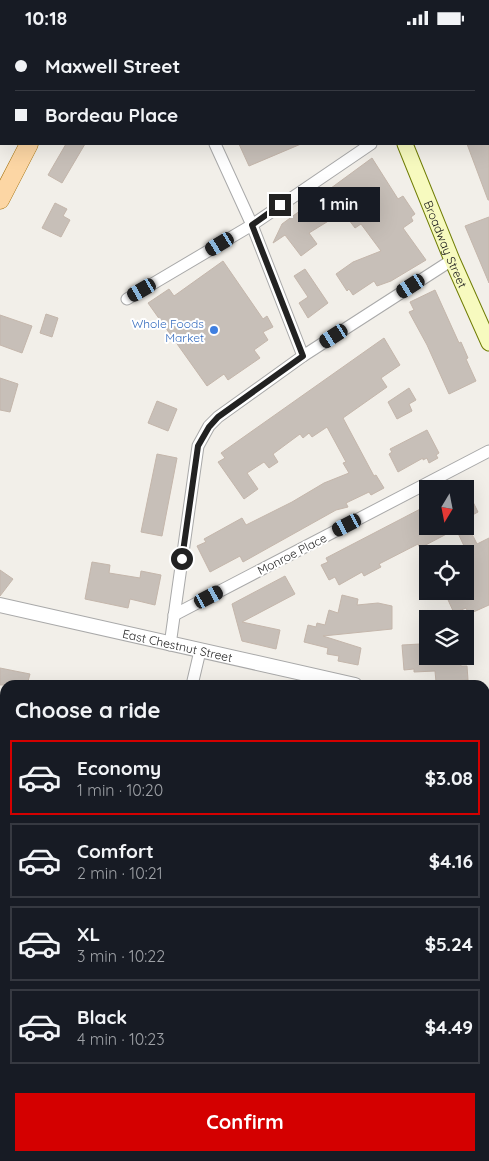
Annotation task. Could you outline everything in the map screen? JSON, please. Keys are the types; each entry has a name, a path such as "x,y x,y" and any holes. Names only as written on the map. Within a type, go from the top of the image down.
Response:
{"main road":[{"path":"0,199 28,145"},
{"name":"Broadway Street","path":"405,145 452,260 489,343"}],"street":[{"path":"214,145 252,225 303,356"},
{"path":"127,299 252,225 370,145"},
{"path":"170,645 198,446 209,427 218,417 303,356 452,260"},
{"name":"Monroe Place","path":"174,615 489,451"},
{"name":"East Chestnut Street","path":"0,605 317,680"},
{"path":"193,680 200,651"}],"building":[{"path":"65,145 84,145 62,183 48,175"},
{"path":"239,145 299,145 249,166"},
{"path":"467,145 489,145 488,200"},
{"path":"372,158 398,199 403,196 415,214 411,217 413,221 403,228 426,260 391,281 377,286 374,281 353,295 349,289 347,291 336,274 353,262 381,251 361,224 355,228 343,212 309,233 317,244 301,256 285,235 273,243 282,224"},
{"path":"55,203 67,209 63,216 70,220 61,237 42,228"},
{"path":"489,217 489,283 465,226"},
{"name":"Whole Foods Market","path":"223,261 263,319 267,316 273,327 263,332 268,340 254,350 260,358 228,380 224,374 207,386 148,303 169,289 174,296"},
{"path":"305,269 328,303 308,318 299,303 308,297 294,276"},
{"path":"435,290 459,343 461,342 476,381 449,394 427,345 409,312 414,310 410,302"},
{"path":"46,314 58,318 52,337 40,333"},
{"path":"0,315 32,326 22,353 0,345"},
{"path":"384,338 400,365 381,378 387,387 343,418 374,476 376,475 384,488 371,495 369,492 346,503 348,507 336,510 243,562 240,556 210,572 197,546 206,542 204,539 242,518 246,525 292,502 324,483 349,473 343,463 346,462 327,427 312,437 309,433 303,438 300,434 273,454 278,462 269,468 264,462 247,473 258,489 244,499 218,462 225,458 221,453"},
{"path":"0,378 18,384 10,412 0,410"},
{"path":"409,388 416,400 409,404 412,411 397,419 388,402"},
{"path":"157,401 177,409 168,431 148,423"},
{"path":"427,430 439,453 436,455 438,458 429,463 427,458 423,460 423,458 398,472 389,454 392,452 390,449"},
{"path":"157,454 177,458 162,536 141,532"},
{"path":"474,504 478,512 474,514"},
{"path":"419,510 419,535 445,535 426,545 419,546 418,544 379,564 381,567 364,576 362,572 339,585 335,577 329,580 321,565 328,562 326,558"},
{"path":"459,535 472,535 477,544 489,538 489,605 474,612 474,610 467,610 466,608 453,610 448,600 474,600 474,545 464,545"},
{"path":"92,562 110,565 109,573 140,578 141,571 161,575 155,605 130,599 128,608 85,599"},
{"path":"0,570 13,579 0,596"},
{"path":"285,576 295,594 242,622 280,630 276,649 242,641 232,604"},
{"path":"342,595 358,599 357,605 378,603 392,606 392,629 323,636 361,648 358,665 338,661 339,656 327,654 328,648 304,642 308,625 316,627 317,623 325,625 329,610 338,613"},
{"path":"419,644 419,665 467,666 468,680 436,680 435,671 414,672 414,669 404,670 402,645"},
{"path":"0,668 30,674 28,680 0,680"}],"place":[{"name":"Whole Foods Market","path":"214,330"}],"route":[{"path":"182,559 198,446 209,427 218,417 303,356 252,225 280,205"}]}
